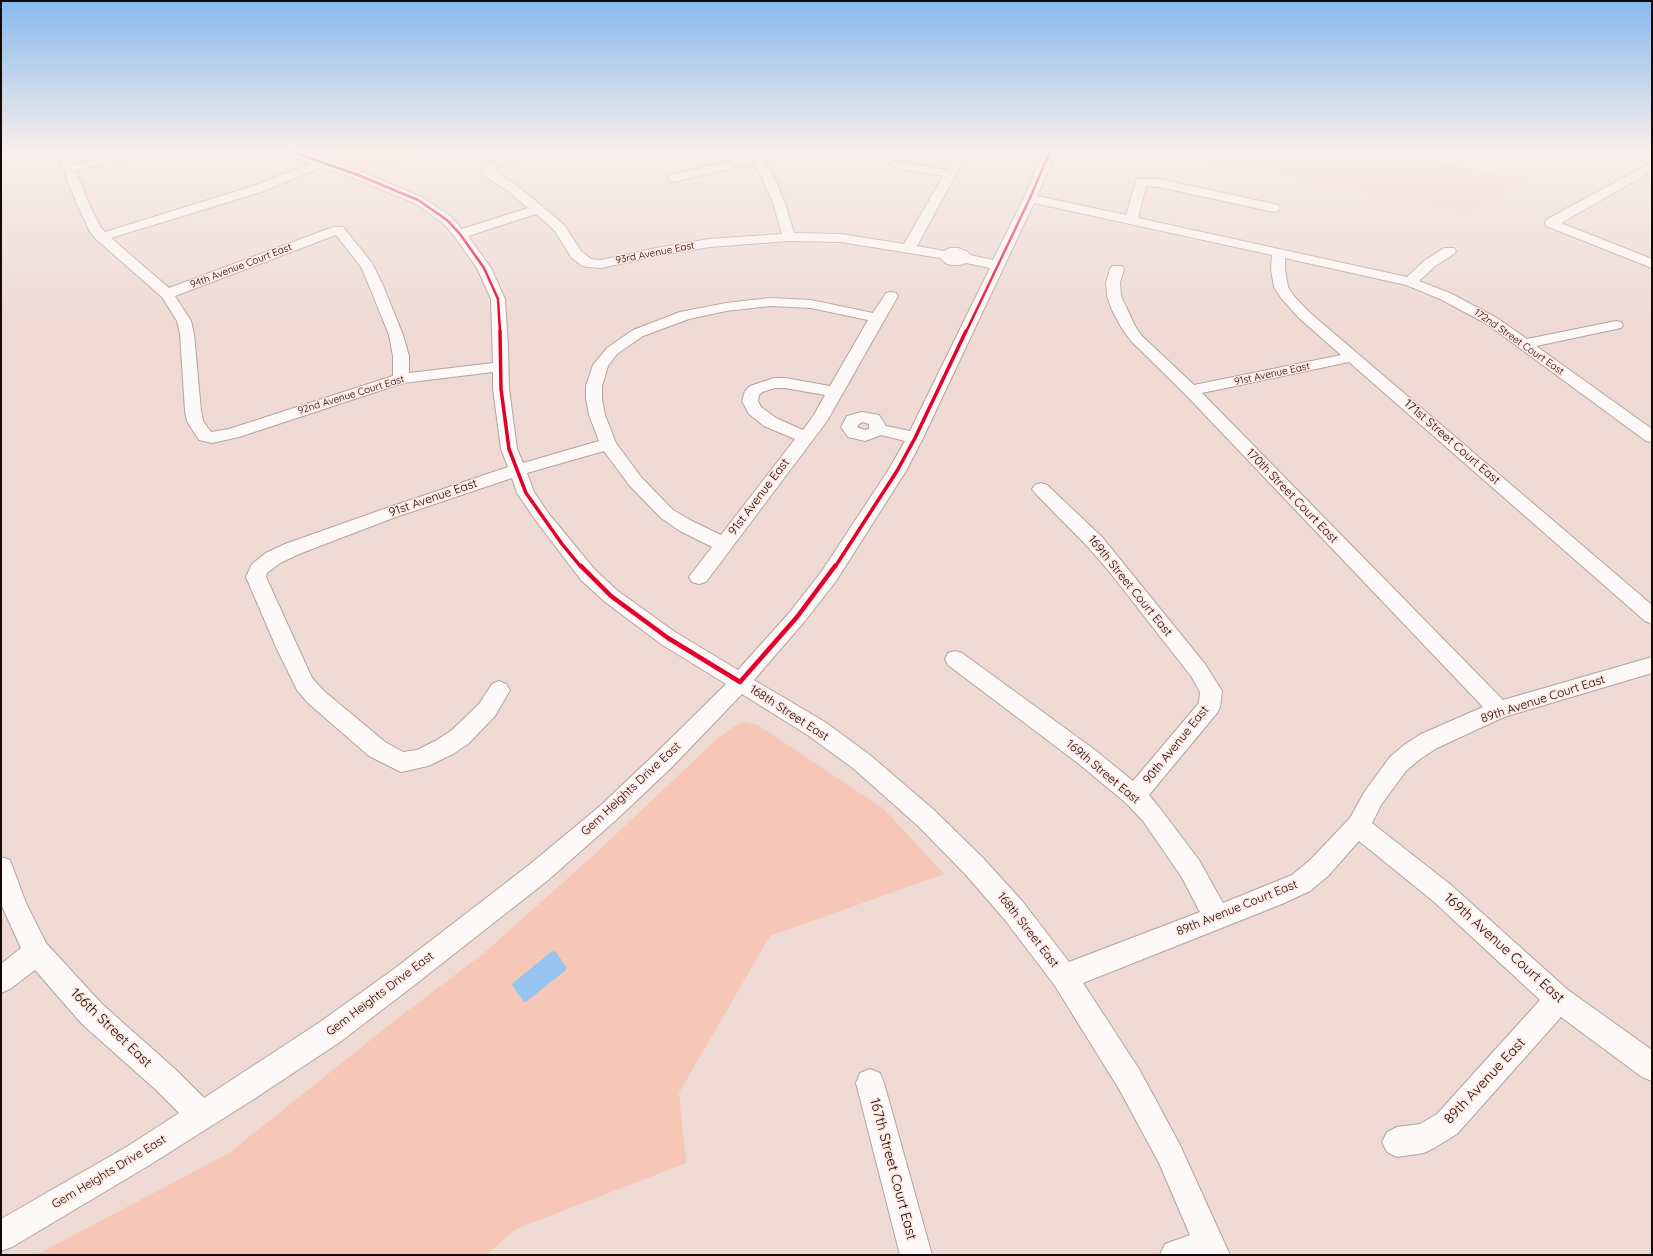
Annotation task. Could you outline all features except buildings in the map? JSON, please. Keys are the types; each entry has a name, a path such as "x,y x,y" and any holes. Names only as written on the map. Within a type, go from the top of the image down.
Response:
{"street":[{"path":"85,208 95,229 167,294"},
{"path":"102,236 196,208"},
{"name":"168th Street East","path":"429,208 447,220 460,234 484,268 498,299 502,346 500,366 505,426 509,449 526,493 543,518 588,575 611,596 638,617 694,655 817,729 862,762 926,818 974,866 1014,911 1064,977 1129,1079 1169,1153 1212,1249"},
{"path":"780,208 789,237"},
{"path":"909,248 931,208"},
{"name":"Gem Heights Drive East","path":"1,1236 138,1156 244,1089 330,1032 538,873 608,812 663,761 740,682 798,617 829,576 897,471 915,438 1025,208"},
{"path":"1091,208 1132,214 1279,253"},
{"path":"1132,214 1134,208"},
{"path":"1578,208 1551,223 1652,264"},
{"path":"460,234 537,209"},
{"name":"93rd Avenue East","path":"537,209 560,229 576,254 587,263 594,264 613,262 687,246 747,239 789,237 841,238 946,255 950,252 958,252 963,255 964,258 997,265"},
{"name":"94th Avenue Court East","path":"167,294 338,230 367,266 375,283 396,335 401,356 401,379"},
{"path":"1410,282 1429,264 1449,251"},
{"name":"172nd Street Court East","path":"1279,253 1410,282 1470,308 1525,344 1652,437"},
{"name":"171st Street Court East","path":"1279,253 1278,270 1281,287 1288,298 1304,315 1652,616"},
{"name":"170th Street Court East","path":"1117,269 1113,283 1114,296 1119,310 1136,338 1191,392 1499,710"},
{"name":"92nd Avenue Court East","path":"167,294 184,321 187,334 195,421 205,436 212,438 233,433 401,379 500,366"},
{"name":"91st Avenue East","path":"699,577 821,416 891,296"},
{"path":"723,544 686,526 667,514 650,498 608,444 597,415 594,399 594,386 601,364 612,351 625,340 638,333 685,314 707,310 770,302 811,304 877,318"},
{"path":"1525,344 1616,325"},
{"name":"91st Avenue East","path":"1191,392 1353,358"},
{"path":"805,437 770,422 755,410 750,401 751,394 756,389 774,383 785,383 835,392"},
{"path":"821,416 850,423 857,418 868,418 876,422 877,429 915,438"},
{"name":"91st Avenue East","path":"498,690 487,710 460,737 445,747 420,759 401,762 377,749 316,697 304,684 286,648 256,577 259,569 263,565 292,549 476,482 608,444"},
{"name":"169th Street Court East","path":"1041,489 1095,542 1115,565 1198,670 1211,691"},
{"name":"169th Street East","path":"954,660 1087,757 1134,796 1151,814 1190,868 1217,918"},
{"name":"89th Avenue Court East","path":"1064,977 1272,896 1301,882 1319,868 1358,826 1385,781 1398,764 1412,752 1429,741 1499,710 1652,665"},
{"name":"90th Avenue East","path":"1134,796 1209,707 1211,691"},
{"name":"169th Avenue Court East","path":"1358,826 1442,893 1559,999 1652,1067"},
{"name":"166th Street East","path":"1,868 15,908 37,952 92,1014 165,1079 201,1115"},
{"path":"1,980 37,952"},
{"name":"89th Avenue East","path":"1397,1142 1424,1138 1447,1124 1559,999"},
{"name":"167th Street Court East","path":"870,1083 916,1255"},
{"path":"1176,1255 1212,1249"}],"shaded area":[{"path":"1439,208 1475,208 1465,213"},
{"path":"744,722 758,725 884,809 944,874 770,936 679,1093 686,1163 516,1229 486,1255 36,1255 229,1153 403,1014 484,953 597,852 719,737 735,726"}],"water":[{"path":"552,951 556,952 566,967 566,970 524,1002 512,985 513,983"}],"transit line":[{"path":"429,208 447,220 460,234 484,268 498,299 501,346 501,389 505,426 509,449 526,493 562,544 588,575 611,596 668,638 740,682 797,617 829,576 897,471 915,438 1025,208"}]}
